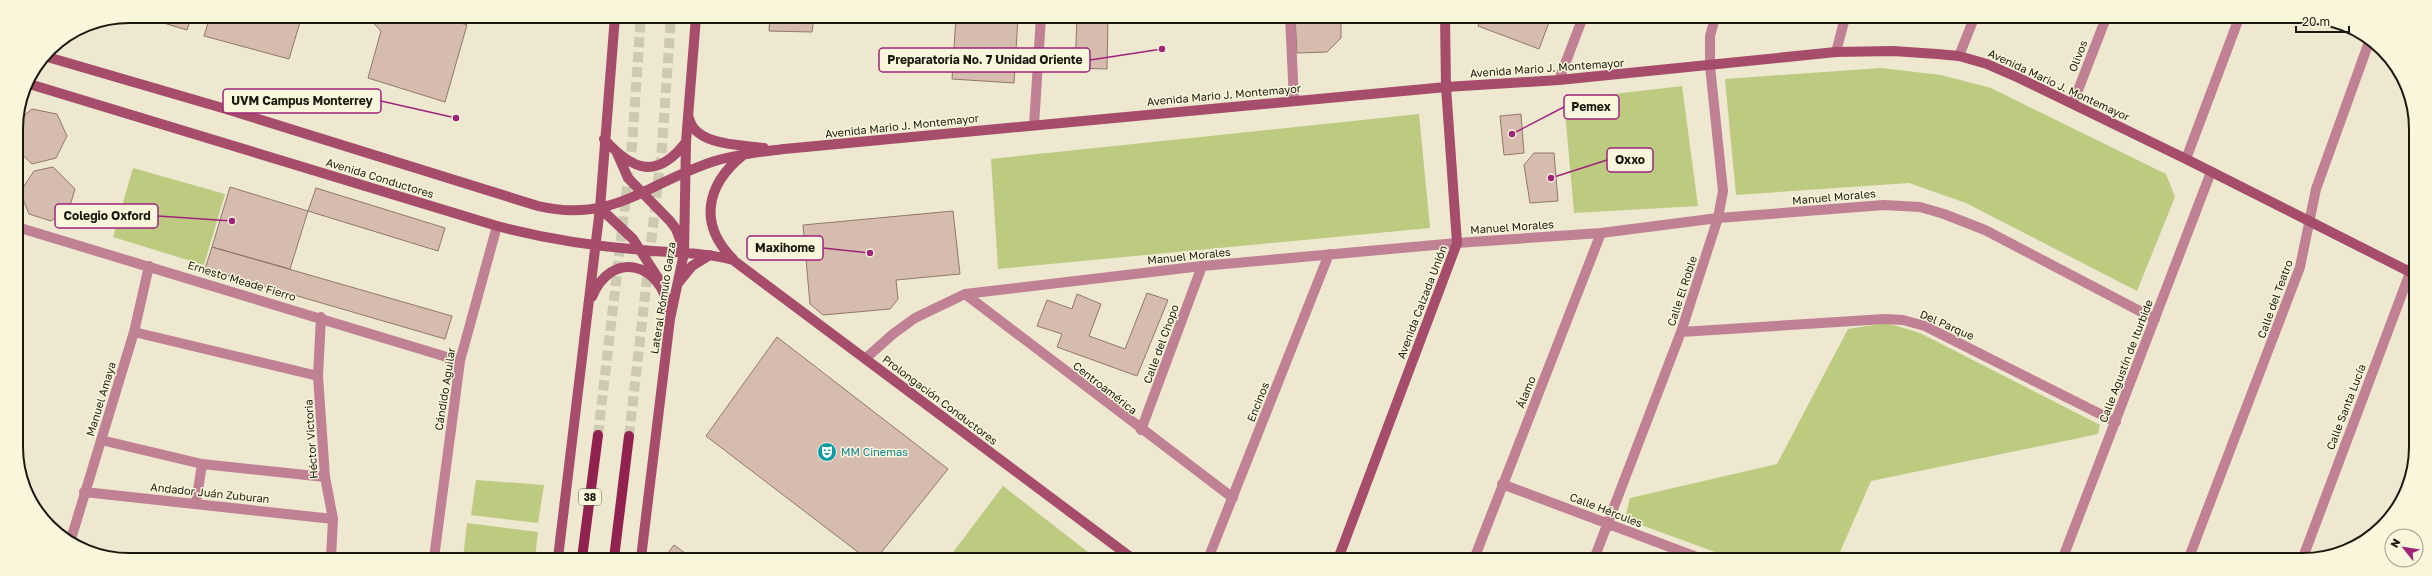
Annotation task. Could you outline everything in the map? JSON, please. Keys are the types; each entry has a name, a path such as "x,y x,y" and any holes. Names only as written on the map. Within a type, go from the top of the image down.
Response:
{"main road":[{"path":"559,553 600,208 604,139 614,23"},
{"name":"Lateral Rómulo Garza","path":"642,553 670,318 684,253 686,142 696,23"},
{"name":"Avenida Calzada Unión","path":"1340,553 1457,243 1446,87 1445,23"},
{"name":"Avenida Mario J. Montemayor","path":"642,193 686,172 715,161 745,154 1034,125 1446,87 1559,80 1710,66 1836,52 1893,51 1959,56 1987,64 2073,103 2409,272"},
{"name":"Avenida Conductores","path":"50,58 226,109 538,206 565,210 600,208 620,203 642,193"},
{"name":"Avenida Conductores","path":"33,85 498,226 544,238 596,246 710,255 733,260"},
{"path":"688,115 690,123 696,131 713,140 784,150"},
{"path":"604,139 617,153 638,166 652,167 660,166 673,158 686,142"},
{"path":"617,153 628,178 676,229 684,253"},
{"path":"733,260 722,247 714,233 710,208 713,193 720,178 745,154"},
{"path":"600,208 622,227 642,250 662,287 667,300 670,318"},
{"path":"675,291 687,271 710,255"},
{"name":"Prolongación Conductores","path":"733,260 1125,553"},
{"path":"588,306 602,280 622,268 636,268 648,272 662,287"},
{"name":"38","path":"583,553 598,435"},
{"path":"615,553 629,436"}],"street":[{"path":"1034,125 1041,23"},
{"path":"1290,23 1294,101"},
{"path":"1559,80 1581,23"},
{"name":"Calle El Roble","path":"1596,553 1680,332 1718,218 1723,191 1710,66 1710,36 1714,23"},
{"path":"1836,52 1844,23"},
{"path":"1959,56 1972,23"},
{"name":"Olivos","path":"2073,103 2104,23"},
{"path":"2186,159 2237,23"},
{"name":"Calle del Teatro","path":"2191,553 2298,272 2304,249 2308,221 2331,146 2368,45"},
{"name":"Calle Agustín de Iturbide","path":"2065,553 2211,172"},
{"name":"Manuel Morales","path":"866,358 893,334 915,318 965,294 1202,266 1457,243 1601,233 1718,218 1884,204 1920,208 1944,214 1985,230 2155,319"},
{"name":"Cándido Aguilar","path":"435,553 460,360 498,226"},
{"name":"Ernesto Meade Fierro","path":"23,229 321,317 460,360"},
{"name":"Álamo","path":"1476,553 1601,233"},
{"name":"Encinos","path":"1210,553 1330,254"},
{"name":"Manuel Amaya","path":"72,536 134,332 149,266"},
{"name":"Calle del Chopo","path":"1141,430 1202,266"},
{"name":"Calle Santa Lucía","path":"2305,553 2409,281"},
{"name":"Centroamérica","path":"965,294 1141,430 1233,498"},
{"name":"Héctor Victoria","path":"321,317 318,376 325,477 333,519 331,553"},
{"name":"Del Parque","path":"1680,332 1885,319 1903,320 1932,329 2116,422"},
{"path":"134,332 318,376"},
{"path":"101,440 202,464 325,477"},
{"path":"196,503 202,464"},
{"name":"Calle Hércules","path":"1502,484 1686,553"},
{"name":"Andador Juán Zuburan","path":"84,492 333,519"}],"green space":[{"path":"1881,68 1941,75 1991,88 2166,174 2175,197 2137,291 1966,203 1909,183 1736,195 1725,79"},
{"path":"1682,86 1698,206 1574,213 1564,100"},
{"path":"1419,114 1430,228 998,269 991,159"},
{"path":"133,168 225,194 204,265 113,237"},
{"path":"1887,323 1920,333 2100,425 2098,434 1871,481 1840,553 1718,553 1625,519 1630,498 1777,464 1848,329"},
{"path":"476,480 544,485 538,523 471,515"},
{"path":"1003,486 1089,553 953,553"},
{"path":"467,523 538,532 536,553 464,553"}],"building":[{"path":"164,23 190,23 187,30"},
{"path":"208,23 300,23 289,59 204,36"},
{"path":"374,23 461,23 467,25 445,102 368,78 381,31"},
{"path":"770,23 813,23 812,32 769,31"},
{"path":"956,23 1018,23 1014,83 952,79"},
{"path":"1077,23 1108,23 1107,69 1075,68"},
{"path":"1295,23 1341,23 1341,38 1327,52 1297,53"},
{"path":"1479,23 1549,23 1539,49 1478,26"},
{"path":"32,109 57,114 67,136 56,158 32,164 23,156 24,116"},
{"path":"1521,114 1524,153 1504,155 1500,116"},
{"path":"1534,153 1554,153 1558,201 1530,203 1524,165"},
{"path":"53,167 75,189 70,206 51,221 29,214 23,199 23,188 34,171"},
{"path":"230,187 308,211 290,269 212,247"},
{"path":"316,188 445,228 438,251 308,211"},
{"path":"953,211 960,274 896,280 898,299 890,309 823,315 810,304 803,225"},
{"path":"212,247 452,316 445,339 205,269"},
{"path":"1147,293 1168,300 1137,376 1057,347 1062,334 1037,326 1047,300 1072,309 1077,294 1101,304 1089,336 1125,349"},
{"path":"777,337 948,469 881,553 859,553 706,436"},
{"path":"674,545 685,553 668,553"}],"tunnel":[{"path":"598,435 632,145 641,23"},
{"path":"629,436 662,147 671,23"}],"place":[{"name":"Preparatoria No. 7 Unidad Oriente","path":"1162,49"},
{"name":"UVM Campus Monterrey","path":"456,118"},
{"name":"Pemex","path":"1512,134"},
{"name":"Oxxo","path":"1551,178"},
{"name":"Colegio Oxford","path":"232,221"},
{"name":"Maxihome","path":"870,253"},
{"name":"MM Cinemas","path":"827,452"}]}
